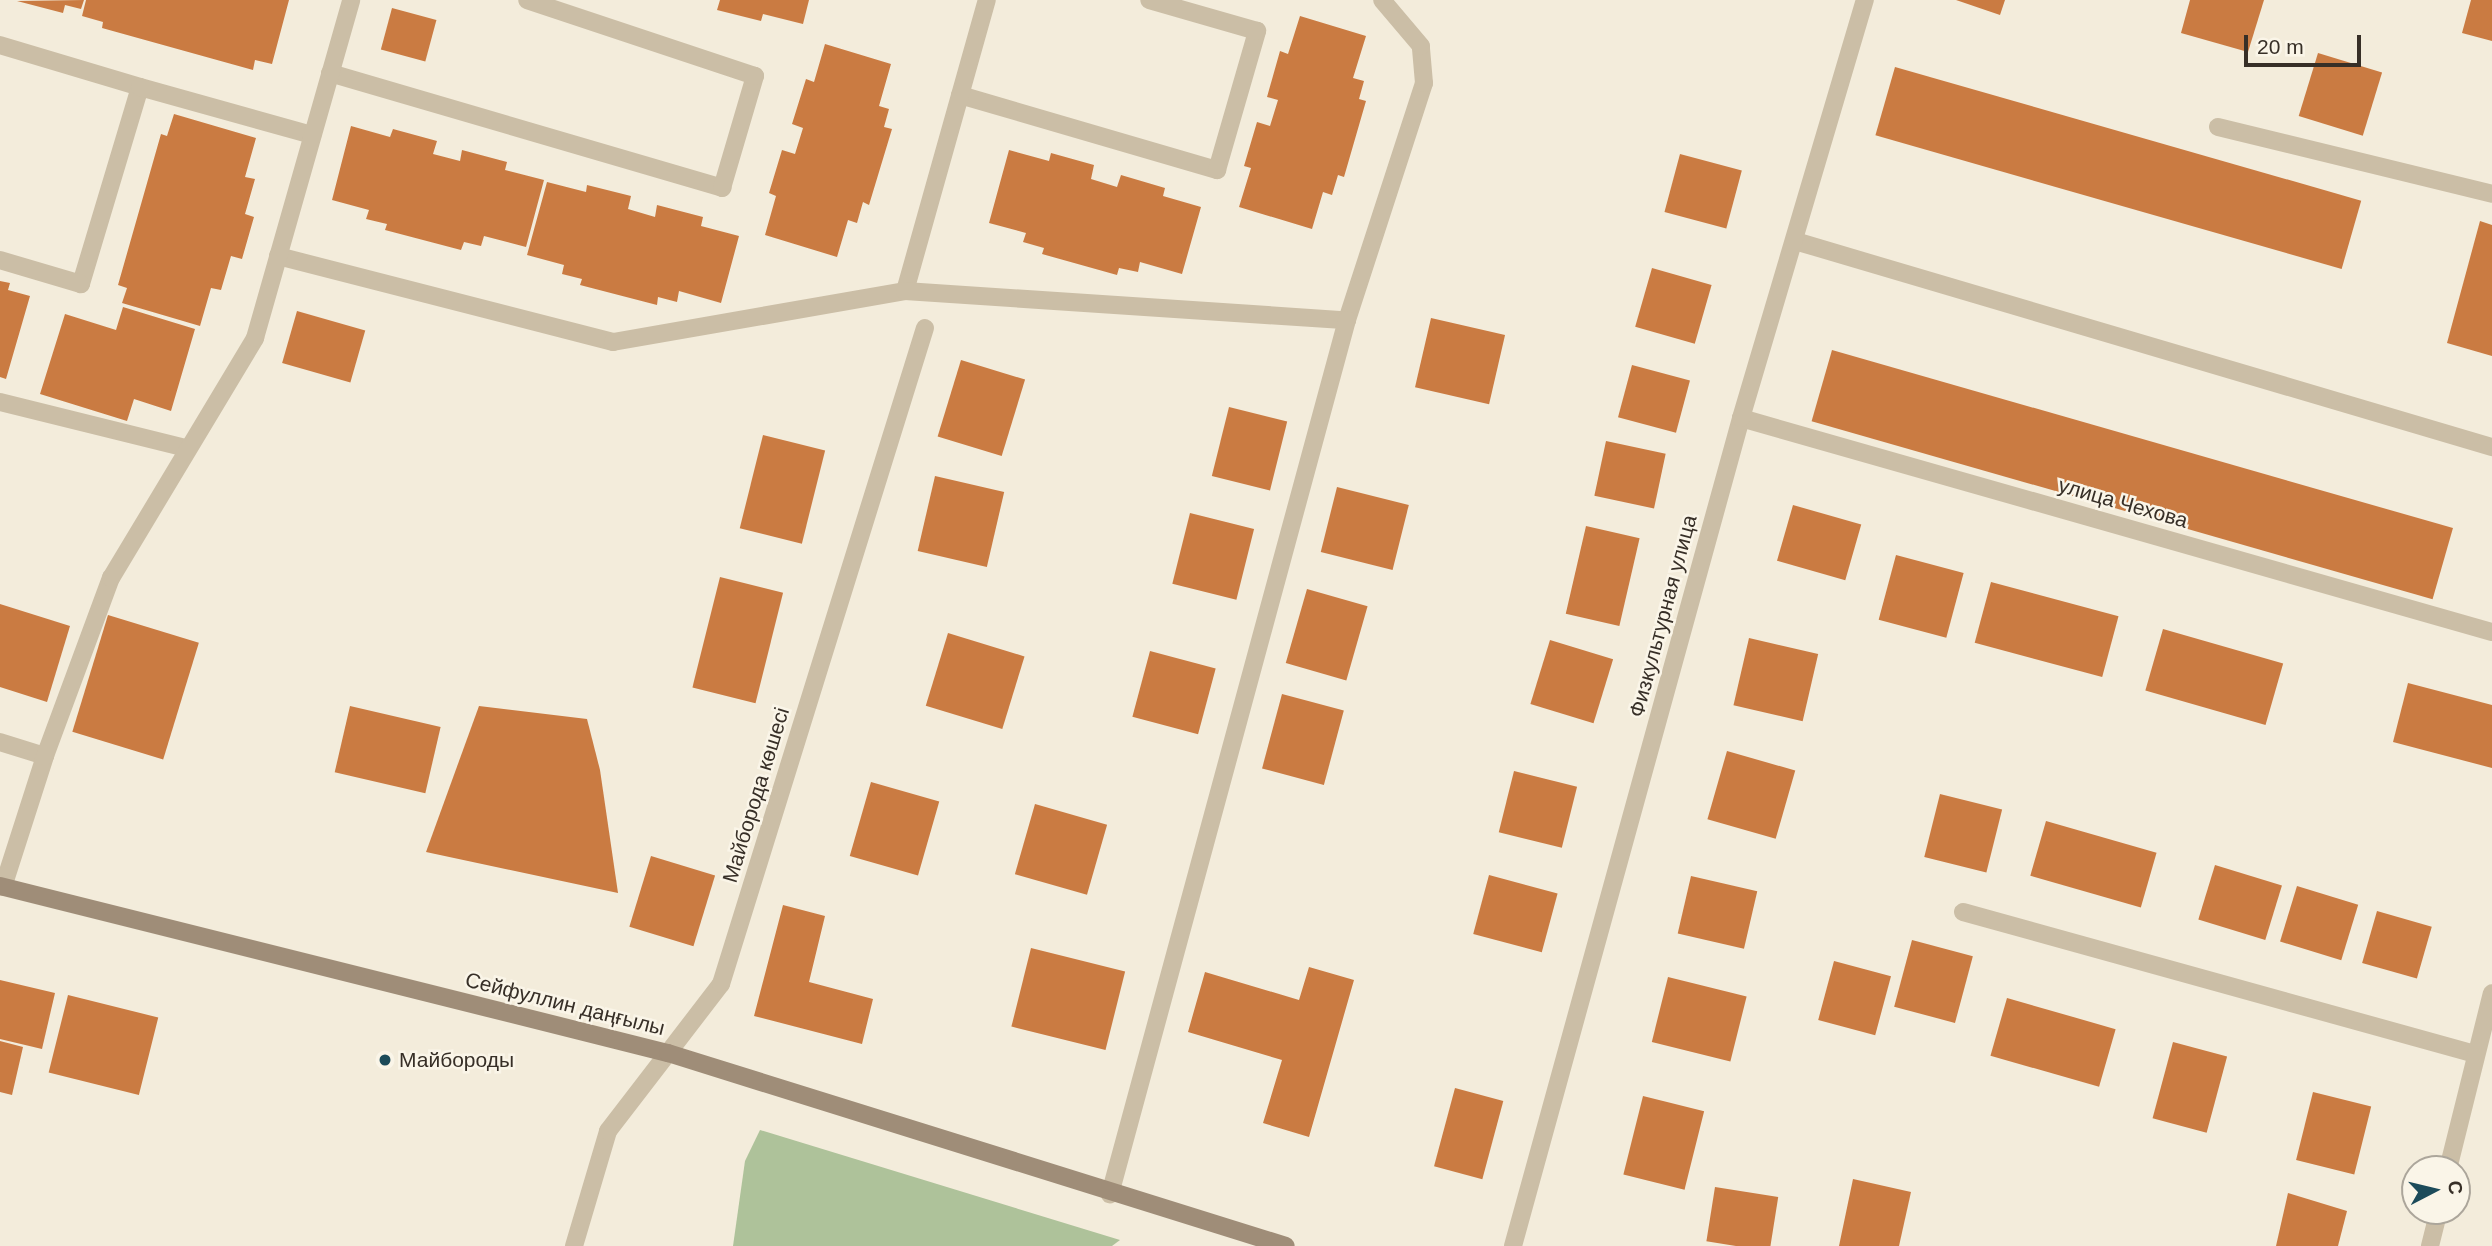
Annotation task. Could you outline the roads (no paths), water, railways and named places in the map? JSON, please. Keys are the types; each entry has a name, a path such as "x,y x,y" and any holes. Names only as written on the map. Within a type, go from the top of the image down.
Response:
{"main road":[{"name":"Сейфуллин даңғылы","path":"2,887 668,1053 1110,1194 1286,1246"}],"street":[{"path":"2,887 45,755 111,578 186,448 255,338 351,0"},
{"path":"330,73 722,188 755,76 527,0"},
{"path":"905,291 987,0"},
{"path":"960,95 1217,170 1257,31 1149,0"},
{"path":"1110,1194 1347,320 1424,83 1422,46 1382,0"},
{"name":"Физкультурная улица","path":"1513,1246 1741,418 1865,0"},
{"path":"0,45 312,135"},
{"path":"0,260 81,284 139,87"},
{"path":"2218,127 2492,194"},
{"path":"1795,242 2492,447"},
{"path":"278,256 613,342 905,291 1347,320"},
{"name":"Майборода көшесі","path":"573,1246 608,1131 721,984 925,328"},
{"path":"0,402 186,448"},
{"name":"улица Чехова","path":"1741,418 2492,632"},
{"path":"0,742 45,755"},
{"path":"1963,912 2475,1054"},
{"path":"2451,1155 2492,993"},
{"path":"2430,1246 2435,1225"}],"place":[{"name":"Майбороды","path":"385,1060"}]}
